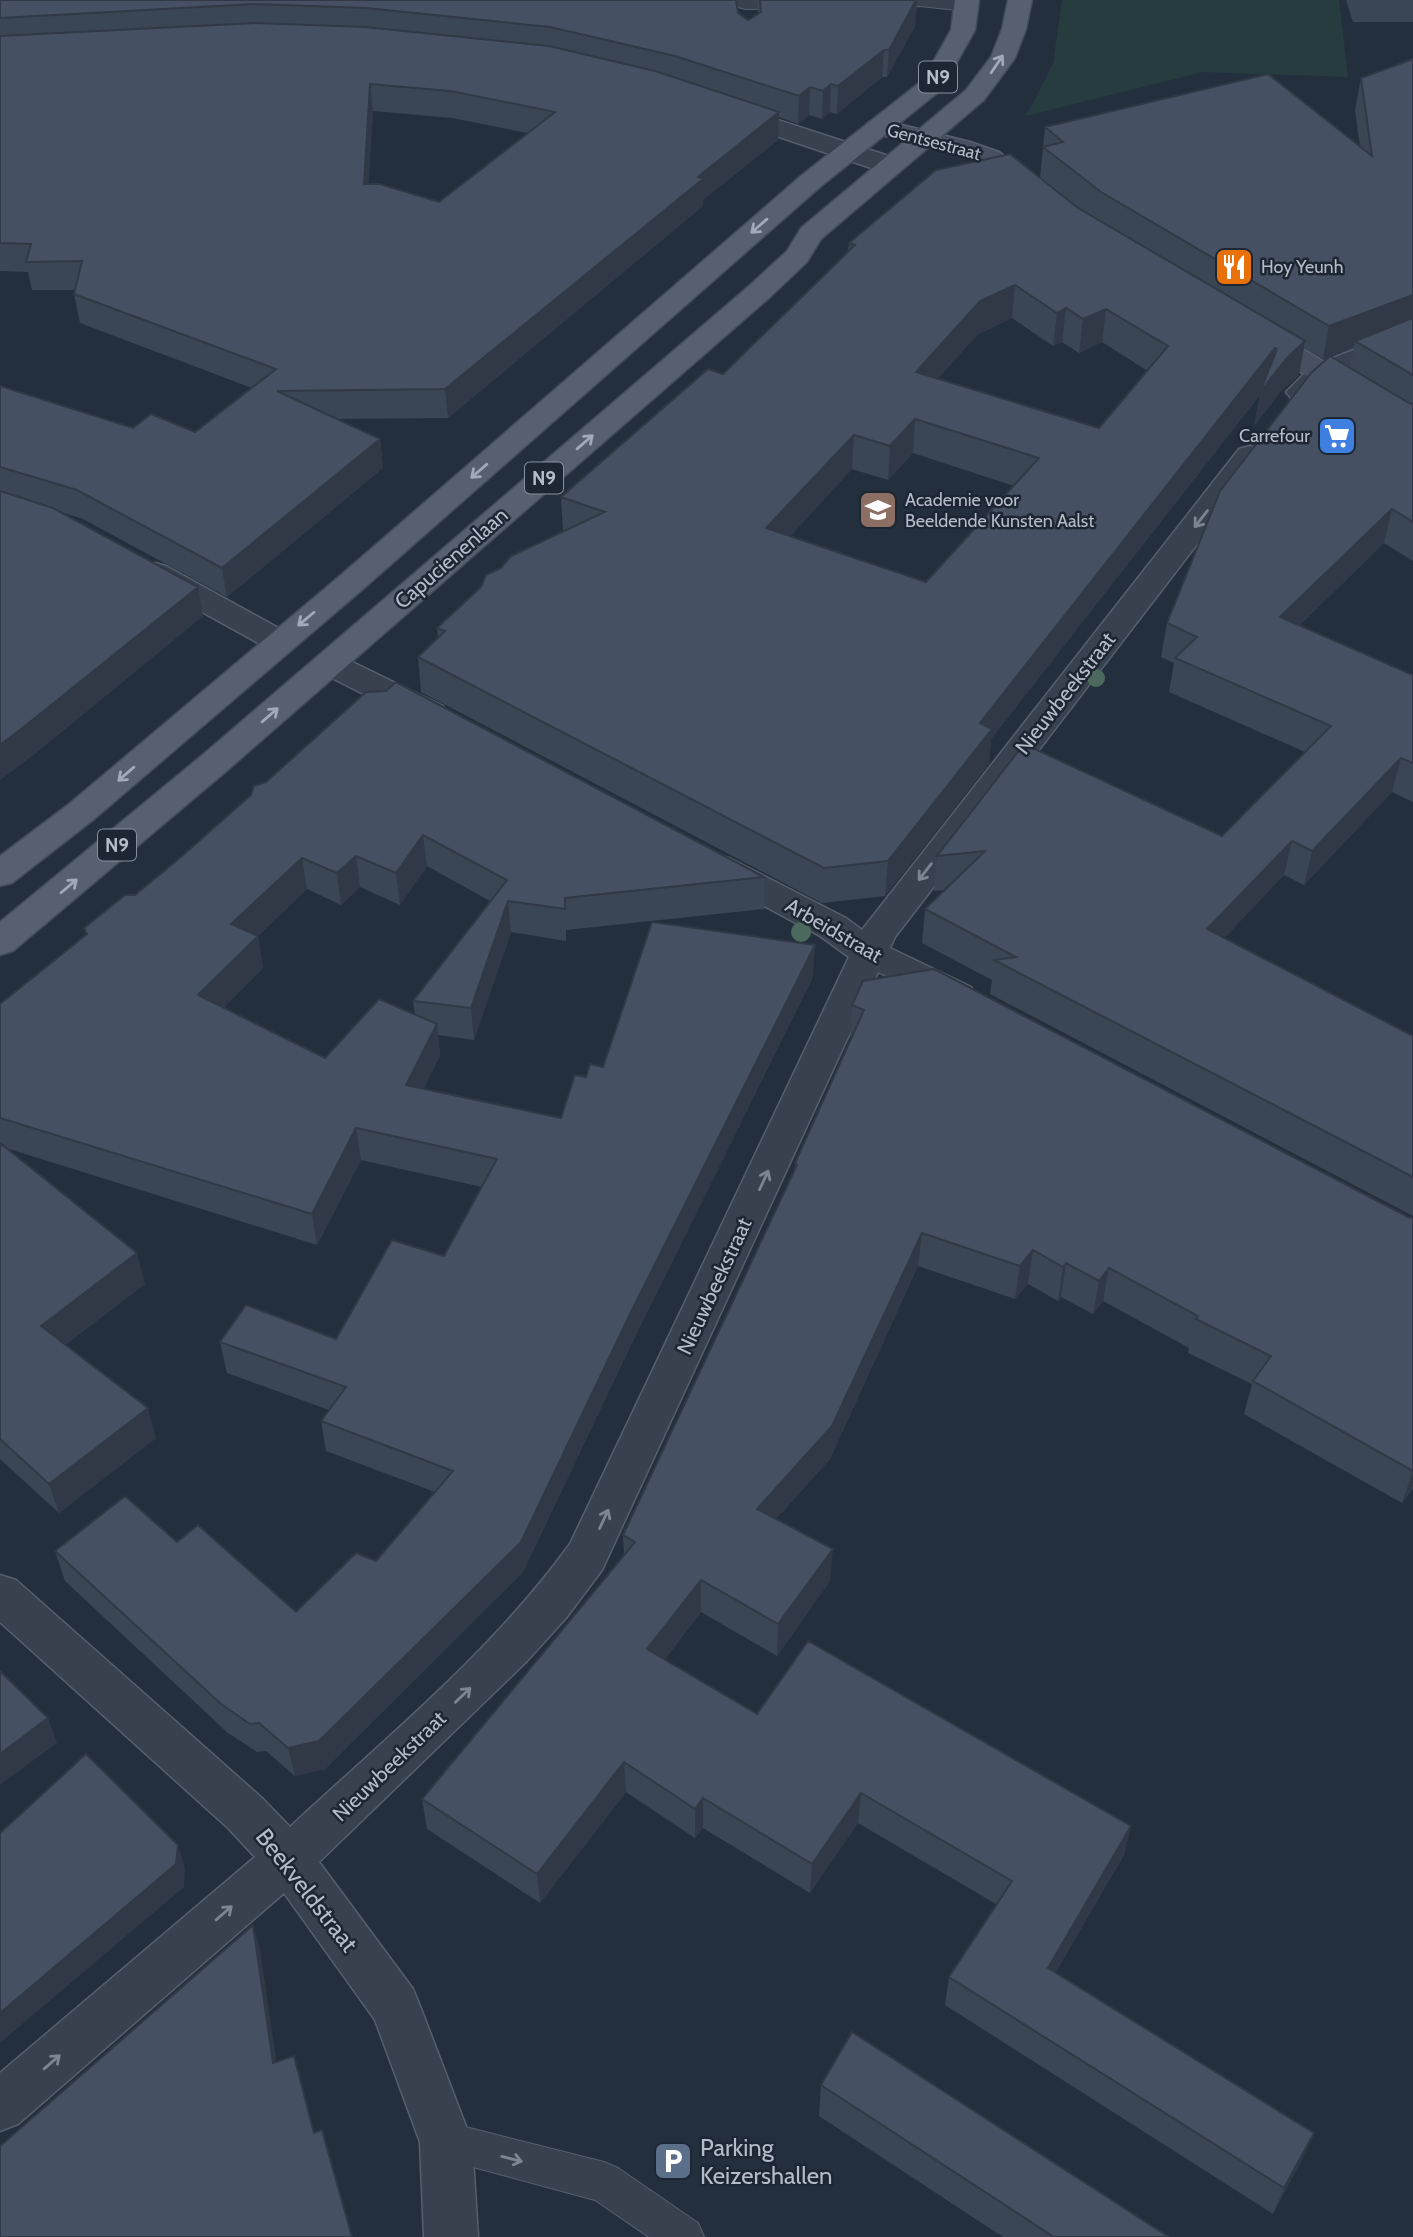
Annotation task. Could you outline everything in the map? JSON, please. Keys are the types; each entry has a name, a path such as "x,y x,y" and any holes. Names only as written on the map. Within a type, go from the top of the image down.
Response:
{"main road":[{"name":"N9","path":"924,137 975,95 1003,58 1014,29 1020,0"},
{"name":"N9","path":"0,874 81,812 847,152 933,83 963,30 967,2"},
{"name":"Capucienenlaan","path":"0,942 330,664 759,292 797,256 811,234 924,137"}],"street":[{"path":"703,103 890,166"},
{"name":"Gentsestraat","path":"878,127 961,147 998,162 1056,209"},
{"path":"1238,323 1413,428"},
{"path":"1321,372 1413,336"},
{"name":"Nieuwbeekstraat","path":"0,2106 339,1816 560,1597 586,1557 879,932 1277,420 1321,372"},
{"path":"131,560 280,642"},
{"path":"330,664 454,727"},
{"name":"Arbeidstraat","path":"686,849 833,927 870,954 910,971 984,1010"},
{"name":"Beekveldstraat","path":"0,1594 245,1813 289,1860 395,2006 446,2142 451,2237"}],"lane":[{"path":"748,27 744,2 812,2"},
{"path":"852,2 967,2"},
{"path":"446,2142 604,2182 684,2237"}],"green space":[{"path":"1062,0 1339,0 1348,77 1203,72 1026,116 1053,64"}],"building":[{"path":"0,0 736,0 738,13 748,20 761,12 760,0 916,0 889,50 884,50 838,86 831,84 823,91 810,87 799,96 675,56 550,27 366,8 254,4 0,18"},
{"path":"255,23 365,27 549,46 655,71 779,112 698,177 703,179 445,389 277,391 380,439 222,568 77,490 0,467 0,386 133,428 151,414 195,432 276,369 74,294 82,261 26,262 31,244 0,243 0,36","holes":["370,84 450,91 555,112 439,202 380,184 364,184"]},
{"path":"1413,59 1413,295 1329,326 1101,192 1043,147 1063,142 1045,127 1268,74 1372,156 1361,78"},
{"path":"1010,154 1078,208 1305,341 1287,358 1260,392 1277,349 1275,348 980,723 992,729 888,861 824,868 418,657 445,631 437,628 481,587 486,575 501,568 511,556 605,512 561,497 708,369 723,374 855,245 849,243 936,170","holes":["1015,285 1057,313 1066,308 1083,319 1106,309 1168,346 1099,428 916,372 980,301","915,419 1039,458 926,582 766,528 854,435 890,446"]},
{"path":"1413,318 1413,375 1355,341"},
{"path":"1330,356 1413,404 1413,522 1392,509 1280,617 1413,675 1413,763 1401,758 1312,851 1292,841 1207,929 1413,1036 1413,1177 994,960 1016,957 925,909 985,851 937,856 1024,744 1222,836 1331,726 1175,658 1197,637 1167,623 1220,491 1311,373"},
{"path":"0,491 53,508 198,587 0,745"},
{"path":"396,682 764,877 565,898 565,909 508,901 471,1008 413,1001 507,880 423,835 396,873 356,856 337,873 302,858 231,924 258,936 198,995 325,1058 379,999 437,1024 406,1085 561,1118 575,1075 586,1077 590,1064 603,1067 652,922 815,945 630,1314 521,1542 319,1741 288,1748 259,1723 250,1724 221,1704 55,1551 125,1496 177,1542 198,1525 296,1612 356,1553 376,1561 453,1471 321,1421 346,1387 220,1342 246,1305 336,1339 392,1240 444,1256 497,1159 356,1128 312,1214 0,1118 0,1004 87,934 84,928 125,895 135,895 181,857 251,795 254,786 266,782 366,692 386,691"},
{"path":"934,969 1413,1218 1413,1471 1253,1381 1271,1356 1196,1319 1198,1316 1109,1268 1099,1281 1066,1263 1063,1267 1033,1250 1020,1266 922,1233 832,1426 757,1509 833,1549 778,1624 701,1580 647,1649 757,1714 808,1641 1131,1826 1048,1968 1314,2133 1284,2188 949,1977 1012,1881 861,1793 812,1864 703,1798 695,1809 624,1762 537,1874 422,1799 635,1542 623,1535 797,1165 795,1163 864,1010 852,1005 863,981"},
{"path":"0,1143 137,1253 41,1326 148,1408 49,1484 0,1439"},
{"path":"0,1671 48,1718 0,1754"},
{"path":"86,1754 178,1845 176,1864 0,2013 0,1833"},
{"path":"253,1925 273,2063 294,2056 314,2133 322,2130 352,2237 0,2237 0,2146"},
{"path":"852,2032 1169,2237 1054,2237 821,2085"}],"place":[{"name":"Hoy Yeunh","path":"1234,267"},
{"name":"Carrefour","path":"1337,436"},
{"name":"Academie voor Beeldende Kunsten Aalst","path":"878,510"},
{"name":"Parking Keizershallen","path":"673,2161"}]}
